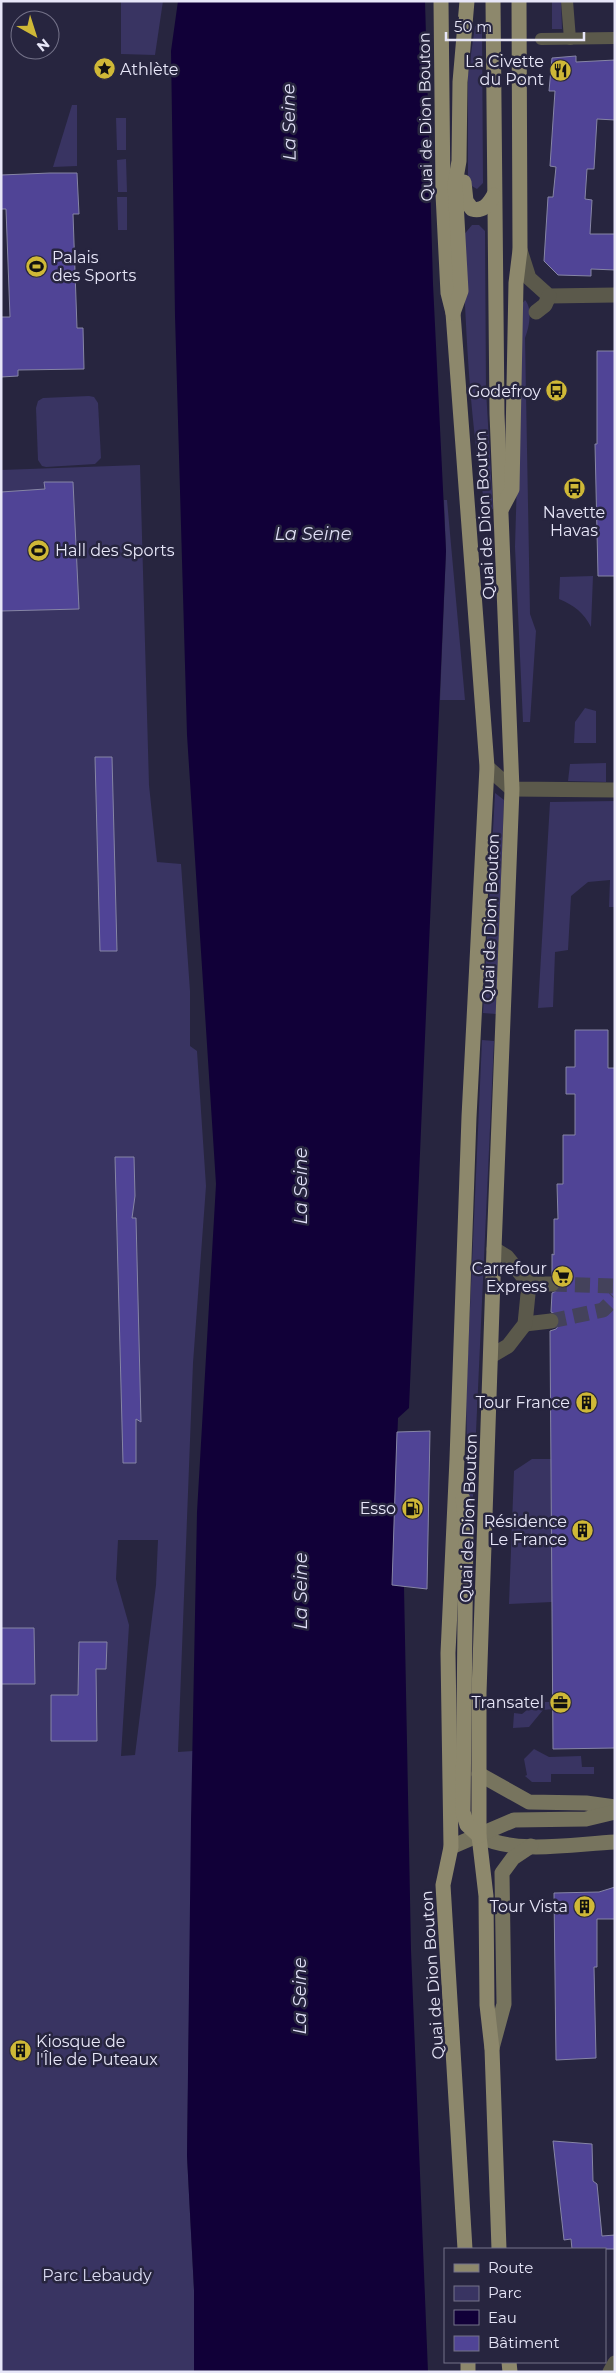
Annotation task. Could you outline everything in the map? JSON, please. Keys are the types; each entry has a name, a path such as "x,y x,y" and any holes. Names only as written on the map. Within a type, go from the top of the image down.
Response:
{"main road":[{"name":"Quai de Dion Bouton","path":"441,1 443,194 448,292 453,313 487,767 469,1117 448,1653 451,1847 444,1874 443,1902 464,2202 465,2248"},
{"path":"453,313 461,291 455,184 459,161 460,82 467,1"},
{"name":"Quai de Dion Bouton","path":"493,1 497,414 512,789 479,1693 479,1836 485,1889 487,2005 492,2049 499,2248"},
{"path":"502,508 512,489 516,283 520,250 520,1"},
{"path":"459,161 468,205 476,210 482,208 489,204 494,195"},
{"name":"Quai de Dion Bouton","path":"457,1459 466,1524 463,1812 467,1825 479,1836"},
{"path":"480,1774 529,1802 586,1803 615,1807"},
{"path":"451,1847 514,1820 586,1819 615,1812"},
{"path":"479,1836 503,1844 531,1846 615,1842"},
{"path":"492,2049 504,2004 502,1873 513,1858 531,1846"}],"street":[{"path":"567,1 570,39"},
{"path":"541,39 615,38"},
{"path":"520,250 528,278 549,296 615,296"},
{"path":"536,312 545,305 549,296"},
{"path":"487,767 512,789 615,790"},
{"path":"491,1356 508,1346 526,1324 529,1284 507,1257 494,1249"},
{"path":"529,1284 552,1284"},
{"path":"526,1324 551,1321"},
{"path":"610,2372 615,2363"}],"green space":[{"path":"121,1 163,1 155,55 121,54"},
{"path":"552,1 561,1 562,29 552,29"},
{"path":"475,26 482,27 483,183 477,189 470,185 468,179 468,75"},
{"path":"72,105 77,105 77,166 53,167"},
{"path":"116,118 126,118 126,150 117,150"},
{"path":"126,159 127,192 118,192 117,160"},
{"path":"117,197 127,197 127,230 118,230"},
{"path":"472,225 479,225 485,231 486,390 493,509 486,511 472,409 465,306 462,237"},
{"path":"525,300 530,313 525,338 530,614 536,631 530,722 523,722 515,547 522,304"},
{"path":"94,397 98,403 101,458 95,464 42,466 38,460 36,408 38,401 43,398"},
{"name":"Parc Lebaudy","path":"140,465 149,785 157,862 181,864 190,991 190,1046 197,1051 206,1186 193,1363 178,1752 193,1751 187,2156 194,2290 194,2372 1,2372 1,470","holes":["118,1540 158,1540 156,1585 135,1755 121,1756 129,1625 116,1579"]},
{"path":"444,500 447,500 465,700 440,700 446,551"},
{"path":"593,576 591,627 578,610 559,599 560,577"},
{"path":"585,708 596,711 596,743 574,743 575,722"},
{"path":"606,763 606,782 568,781 570,764"},
{"path":"495,793 504,800 496,1014 483,1013"},
{"path":"615,801 615,907 609,907 610,880 588,882 571,896 568,950 555,952 553,1007 538,1008 550,802"},
{"path":"482,1040 494,1041 473,1497 468,1497 466,1398"},
{"path":"532,1459 551,1459 552,1602 509,1604 514,1471"},
{"path":"537,1702 553,1702 553,1709 543,1710 529,1727 513,1728 514,1713 522,1714"},
{"path":"534,1749 549,1757 581,1756 582,1767 594,1767 594,1774 551,1774 551,1782 532,1782 525,1776 527,1775 524,1759"}],"water":[{"name":"La Seine","path":"178,1 425,1 433,284 446,551 409,1408 398,1418 392,1584 404,1587 411,1950 428,2372 194,2372 194,2290 187,2156 191,1820 197,1512 216,1184 187,735 175,316 171,51"}],"building":[{"path":"576,56 576,62 615,60 615,120 597,119 594,169 587,169 585,199 592,200 590,234 615,234 615,270 591,269 591,276 558,275 544,261 548,197 553,197 556,167 550,166 555,91 549,91 552,58"},
{"name":"Palais des Sports","path":"77,173 79,214 73,214 77,328 83,328 84,369 18,370 18,376 1,377 1,317 10,317 6,209 1,209 1,175"},
{"path":"597,351 615,351 615,576 598,576 595,444 597,444"},
{"name":"Hall des Sports","path":"44,482 73,482 79,609 1,611 1,492 45,489"},
{"path":"95,757 112,757 117,951 100,951"},
{"path":"575,1030 608,1030 608,1068 615,1068 615,1748 553,1749 550,1331 556,1329 560,1324 559,1316 551,1312 552,1293 560,1289 561,1284 557,1276 552,1275 552,1254 554,1255 554,1219 558,1219 557,1184 563,1184 563,1135 575,1135 575,1094 566,1094 566,1067 575,1067"},
{"path":"115,1157 134,1157 135,1196 132,1218 136,1218 141,1422 136,1419 136,1463 123,1463"},
{"name":"Esso","path":"430,1431 427,1589 392,1585 397,1432"},
{"path":"1,1628 34,1628 35,1684 1,1684"},
{"path":"79,1642 107,1642 106,1669 96,1669 97,1741 51,1741 51,1695 78,1695"},
{"path":"615,1887 615,1919 597,1919 597,1967 594,1967 596,2058 556,2060 554,1893 599,1892"},
{"name":"Kiosque de l'Île de Puteaux","path":"20,2041 26,2044 29,2050 26,2056 20,2059 14,2056 11,2050 14,2044"},
{"path":"553,2141 592,2144 593,2181 597,2184 602,2236 615,2235 615,2249 572,2248 571,2239 564,2240"}],"tunnel":[{"path":"552,1284 615,1286"},
{"path":"551,1321 603,1310 615,1298"}],"place":[{"name":"Athlète","path":"104,69"},
{"name":"La Civette du Pont","path":"560,70"},
{"name":"Palais des Sports","path":"36,266"},
{"name":"Godefroy","path":"557,391"},
{"name":"Navette Havas","path":"574,488"},
{"name":"Hall des Sports","path":"39,550"},
{"name":"Carrefour Express","path":"563,1277"},
{"name":"Tour France","path":"586,1402"},
{"name":"Esso","path":"412,1508"},
{"name":"Résidence Le France","path":"583,1530"},
{"name":"Transatel","path":"560,1702"},
{"name":"Tour Vista","path":"584,1906"},
{"name":"Kiosque de l'Île de Puteaux","path":"20,2050"}]}
